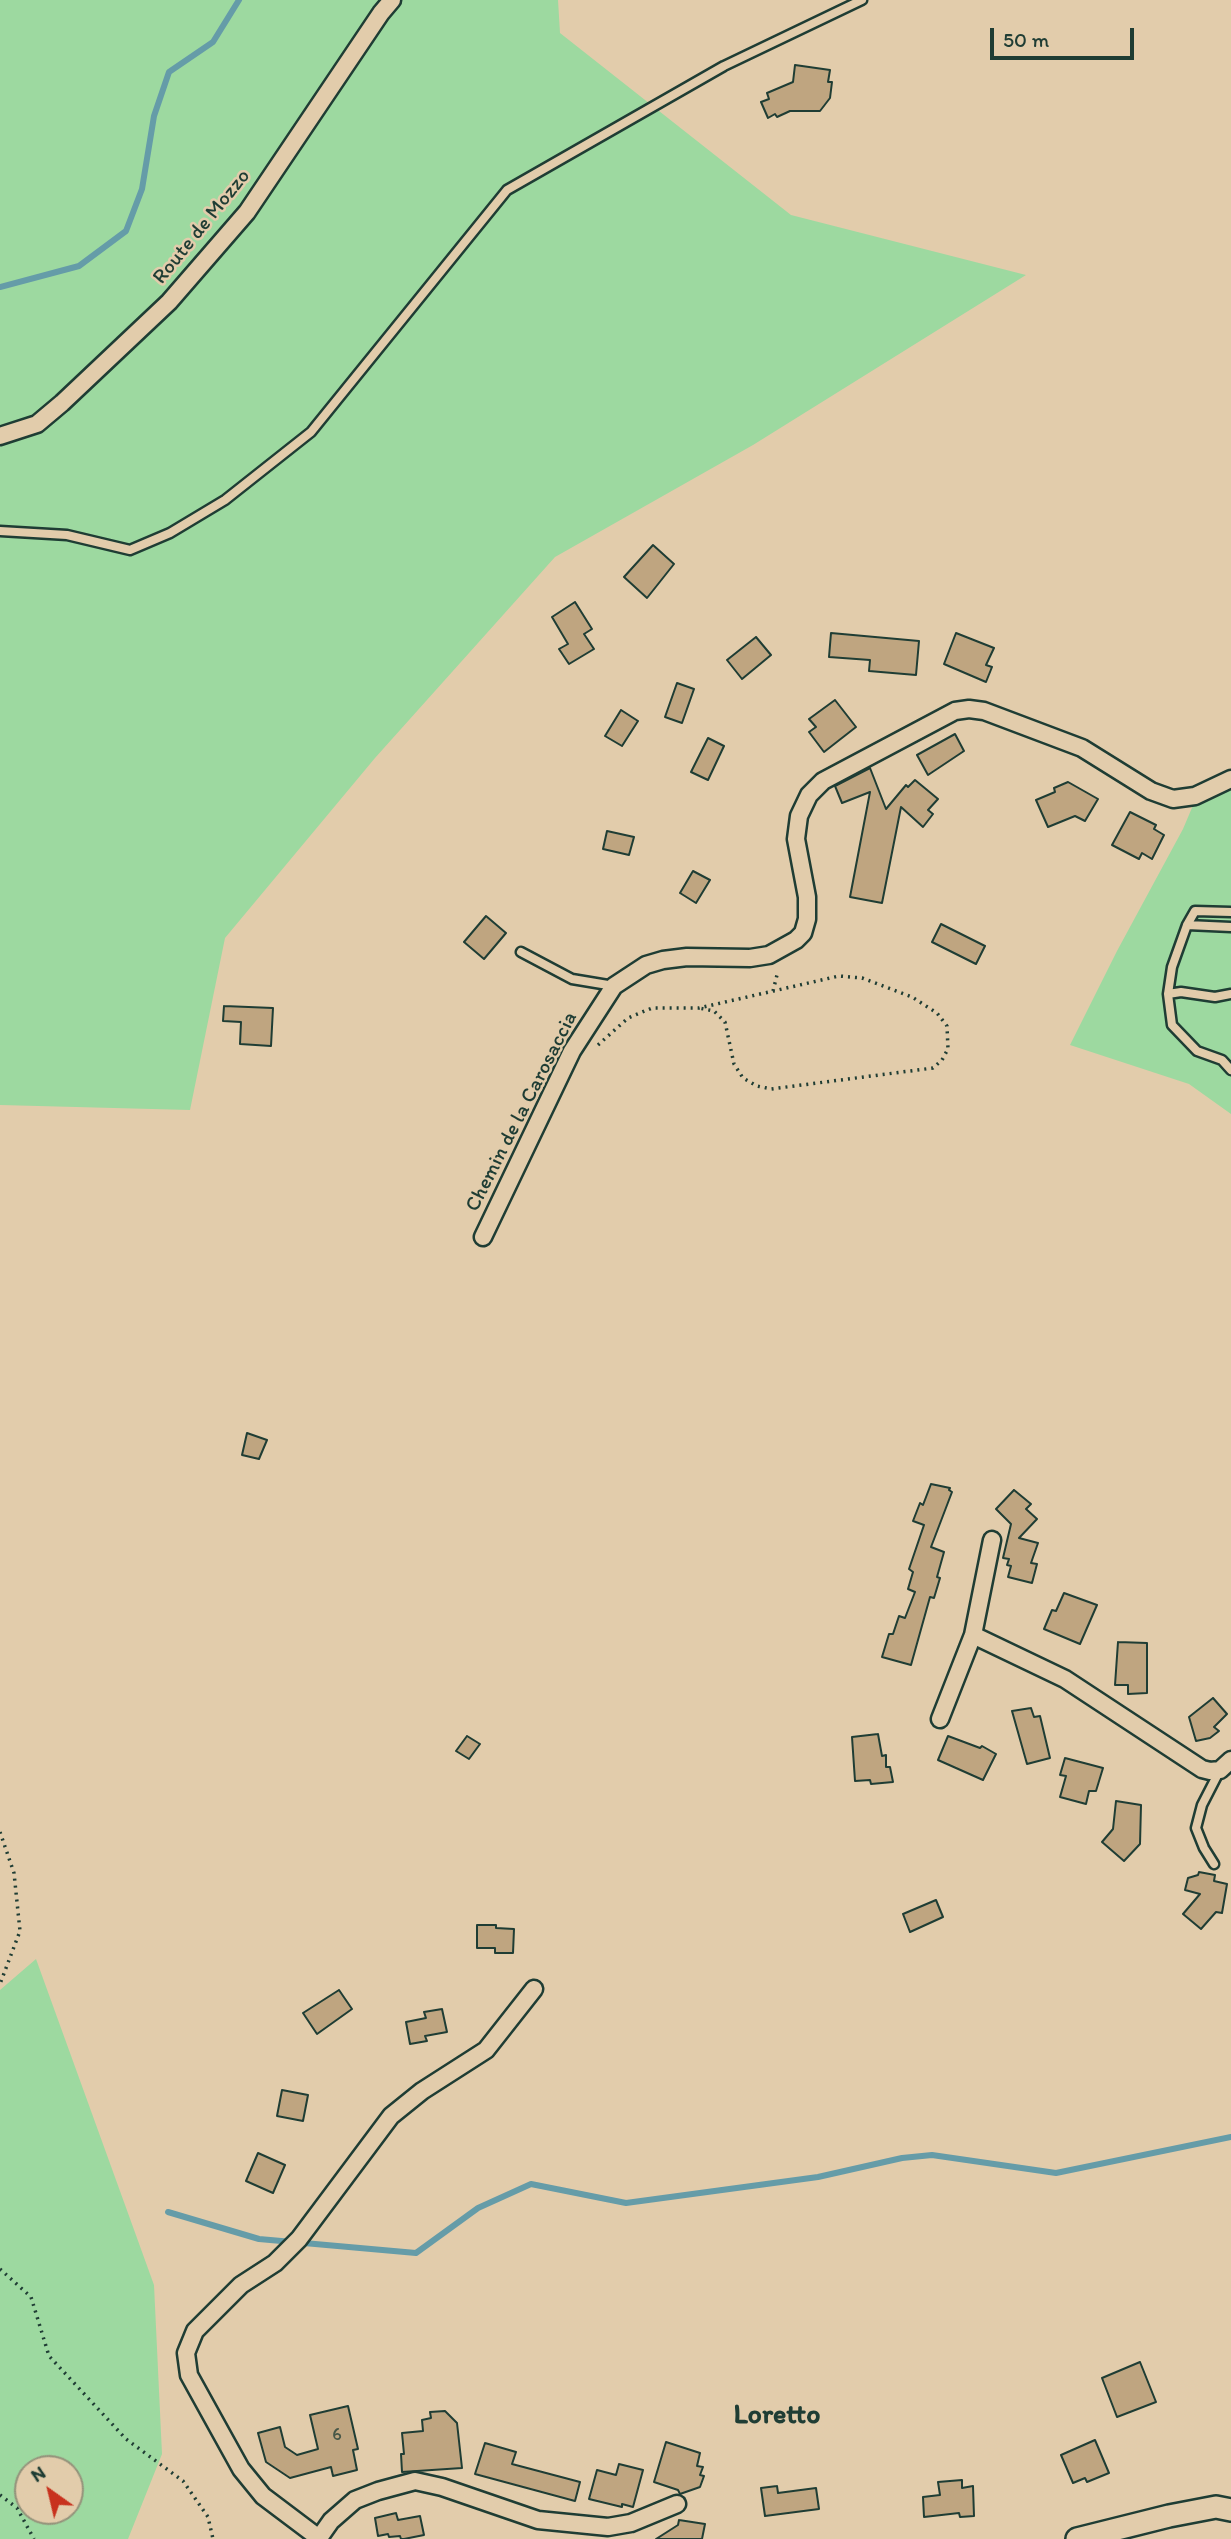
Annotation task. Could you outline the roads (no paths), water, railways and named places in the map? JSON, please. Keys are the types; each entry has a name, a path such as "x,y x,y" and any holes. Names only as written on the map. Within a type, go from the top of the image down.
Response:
{"street":[{"name":"Route de Mozzo","path":"0,436 37,424 169,302 247,212 380,13 392,0"},
{"name":"Chemin de la Carosaccia","path":"482,1237 572,1051 614,986 646,965 663,960 687,957 750,958 769,955 803,933 807,919 807,897 796,839 799,816 809,795 823,781 956,711 969,709 984,711 1082,748 1151,791 1173,799 1195,796 1231,779"},
{"path":"940,1719 973,1635 992,1540"},
{"path":"973,1635 1065,1679 1202,1769 1210,1772 1226,1765"},
{"path":"534,1989 486,2050 422,2091 391,2116 299,2239 275,2263 241,2285 195,2331 186,2353 189,2375 241,2469 263,2496 320,2539 331,2521 355,2500 415,2482 442,2487 538,2520 608,2527 631,2523 677,2504"},
{"path":"1077,2539 1216,2507 1231,2510"}],"lane":[{"path":"0,531 67,535 130,550 170,533 203,513 311,432 506,190 724,66 862,0"},
{"path":"1231,912 1195,911 1172,967 1168,994 1172,1025 1197,1051 1222,1060 1231,1070"},
{"path":"1187,925 1231,927"},
{"path":"521,952 572,979 614,986"},
{"path":"1168,994 1181,992 1215,997 1231,995"},
{"path":"1222,1060 1231,1054"},
{"path":"1213,1864 1203,1848 1196,1828 1202,1805 1226,1765"}],"waterway":[{"path":"0,287 79,266 126,231 142,189 154,116 169,72 213,42 239,0"},
{"path":"168,2212 259,2239 416,2253 478,2208 531,2184 626,2203 818,2177 902,2158 932,2155 1056,2173 1231,2137"}],"district":[{"name":"Loretto","path":"777,2416"}]}
